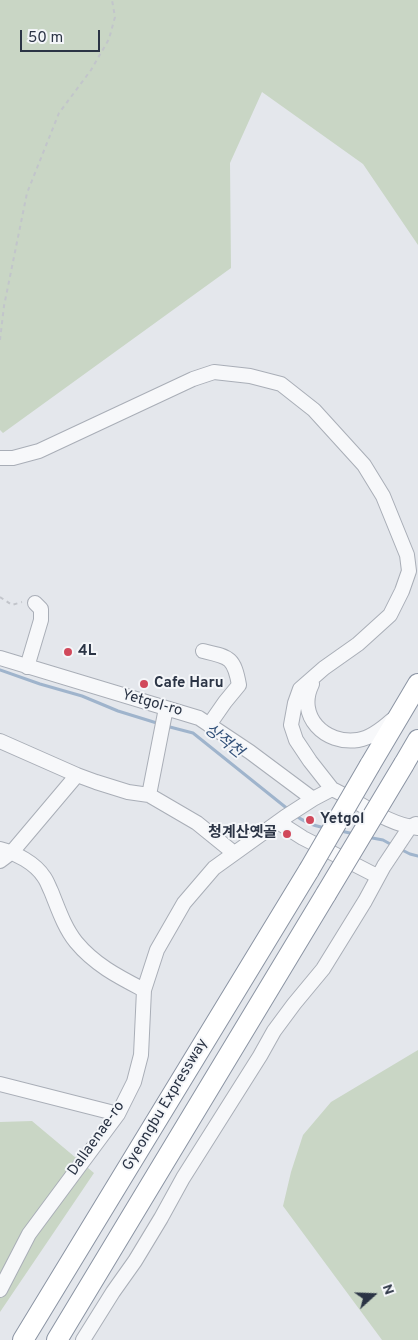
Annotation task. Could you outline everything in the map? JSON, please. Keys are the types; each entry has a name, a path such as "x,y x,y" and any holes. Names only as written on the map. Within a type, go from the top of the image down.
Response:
{"highway":[{"path":"406,705 418,684"},
{"name":"Gyeongbu Expressway","path":"23,1340 309,870 406,705"},
{"name":"Gyeongbu Expressway","path":"57,1340 418,740"}],"street":[{"path":"0,458 13,458 39,451 193,379 214,372 250,376 281,384 314,410 364,465 383,496 407,555 409,571 402,591 390,615 358,644 324,668 300,690 295,703 292,725 296,740 332,789 392,821 415,826 380,871 365,901 323,969 274,1031 255,1065 183,1178 135,1261 83,1340"},
{"path":"27,667 41,620 41,609 35,602"},
{"path":"203,651 226,656 236,669 239,685 209,725"},
{"name":"Yetgol-ro","path":"0,658 164,720 199,718 250,752 308,802"},
{"path":"324,668 313,681 308,691 306,705 311,720 317,727 335,739 345,741 359,740 370,736 386,726 406,705"},
{"path":"149,795 164,720"},
{"path":"0,741 77,776 110,788 149,795 197,823 234,853"},
{"path":"0,861 6,851 77,776"},
{"path":"308,802 332,789"},
{"name":"Dallaenae-ro","path":"0,1290 29,1234 118,1114 134,1082 141,1055 144,990 157,950 184,903 214,868 308,802"},
{"path":"281,820 303,838 380,871"},
{"path":"6,851 33,865 44,877 71,935 93,960 114,975 144,990"},
{"path":"0,1084 118,1114"}],"path":[{"path":"0,340 4,306 27,193 59,112 91,70 109,39 115,17 112,0"},
{"path":"0,598 12,605 25,601 35,602"}],"green space":[{"path":"0,0 418,0 418,245 363,164 262,92 230,163 231,268 3,433 0,430"},
{"path":"418,1050 418,1340 382,1340 283,1206 291,1172 303,1135 331,1102"},
{"path":"32,1121 94,1173 0,1312 0,1122"}],"waterway":[{"name":"상적천","path":"0,670 82,696 118,711 160,724"},
{"name":"상적천","path":"166,726 193,733 289,810"},
{"name":"상적천","path":"294,814 308,823 325,828"},
{"name":"상적천","path":"341,831 354,834"},
{"name":"상적천","path":"367,837 383,840 392,845"},
{"name":"상적천","path":"400,849 418,856"}],"place":[{"name":"4L","path":"68,652"},
{"name":"Cafe Haru","path":"144,684"},
{"name":"Yetgol","path":"310,820"},
{"name":"청계산옛골","path":"287,834"}]}
